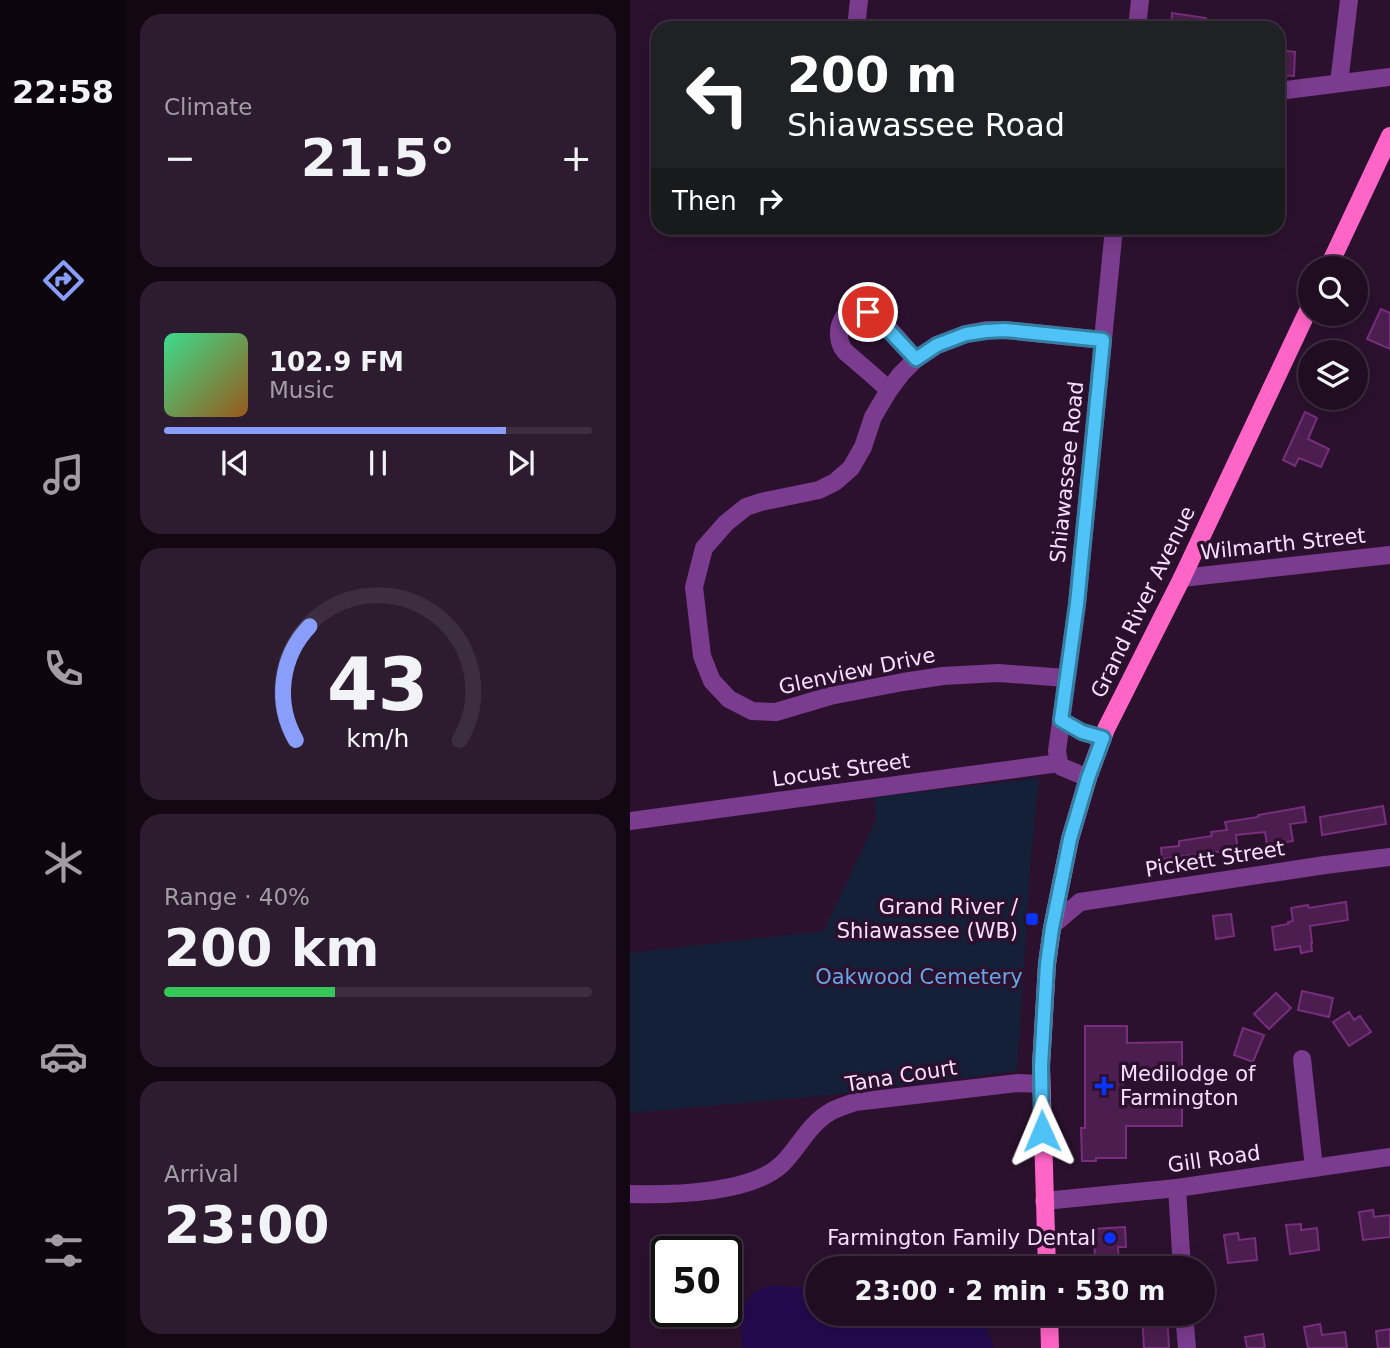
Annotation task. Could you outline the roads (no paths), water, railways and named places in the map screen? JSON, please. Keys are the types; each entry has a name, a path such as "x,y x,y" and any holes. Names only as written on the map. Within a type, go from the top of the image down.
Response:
{"main road":[{"path":"1334,256 1390,136"},
{"name":"Grand River Avenue","path":"1046,1256 1041,1084 1047,964 1070,839 1106,729 1182,578 1301,326"},
{"path":"1049,1326 1050,1348"}],"street":[{"path":"857,21 859,0"},
{"path":"1138,21 1140,0"},
{"path":"1339,83 1349,0"},
{"path":"1285,90 1390,77"},
{"name":"Shiawassee Road","path":"1059,763 1057,751 1077,604 1113,235"},
{"path":"889,390 843,349 838,338 838,327 842,319 850,311 860,309 868,312 916,359"},
{"name":"Glenview Drive","path":"1066,678 998,673 943,676 830,696 776,712 752,711 729,699 712,681 702,656 694,587 704,548 726,523 746,507 819,490 835,482 851,468 863,447 873,417 889,390 916,359 937,345 966,334 1005,330 1103,340"},
{"name":"Wilmarth Street","path":"1182,578 1390,555"},
{"path":"1061,720 1082,732 1103,738"},
{"path":"1059,763 1068,771 1088,778"},
{"name":"Locust Street","path":"630,821 1059,763"},
{"name":"Pickett Street","path":"1054,924 1080,902 1390,857"},
{"path":"1302,1059 1314,1168"},
{"name":"Tana Court","path":"630,1194 676,1194 758,1181 780,1166 820,1119 855,1102 1018,1083 1041,1084"},
{"name":"Gill Road","path":"1044,1201 1177,1188 1390,1157"},
{"path":"1177,1188 1181,1256"},
{"path":"1185,1326 1186,1348"}],"place":[{"name":"Grand River / Shiawassee (WB)","path":"1032,919"},
{"name":"Medilodge of Farmington","path":"1104,1086"},
{"name":"Farmington Family Dental","path":"1110,1238"}],"park label":[{"name":"Oakwood Cemetery","path":"919,977"}]}
